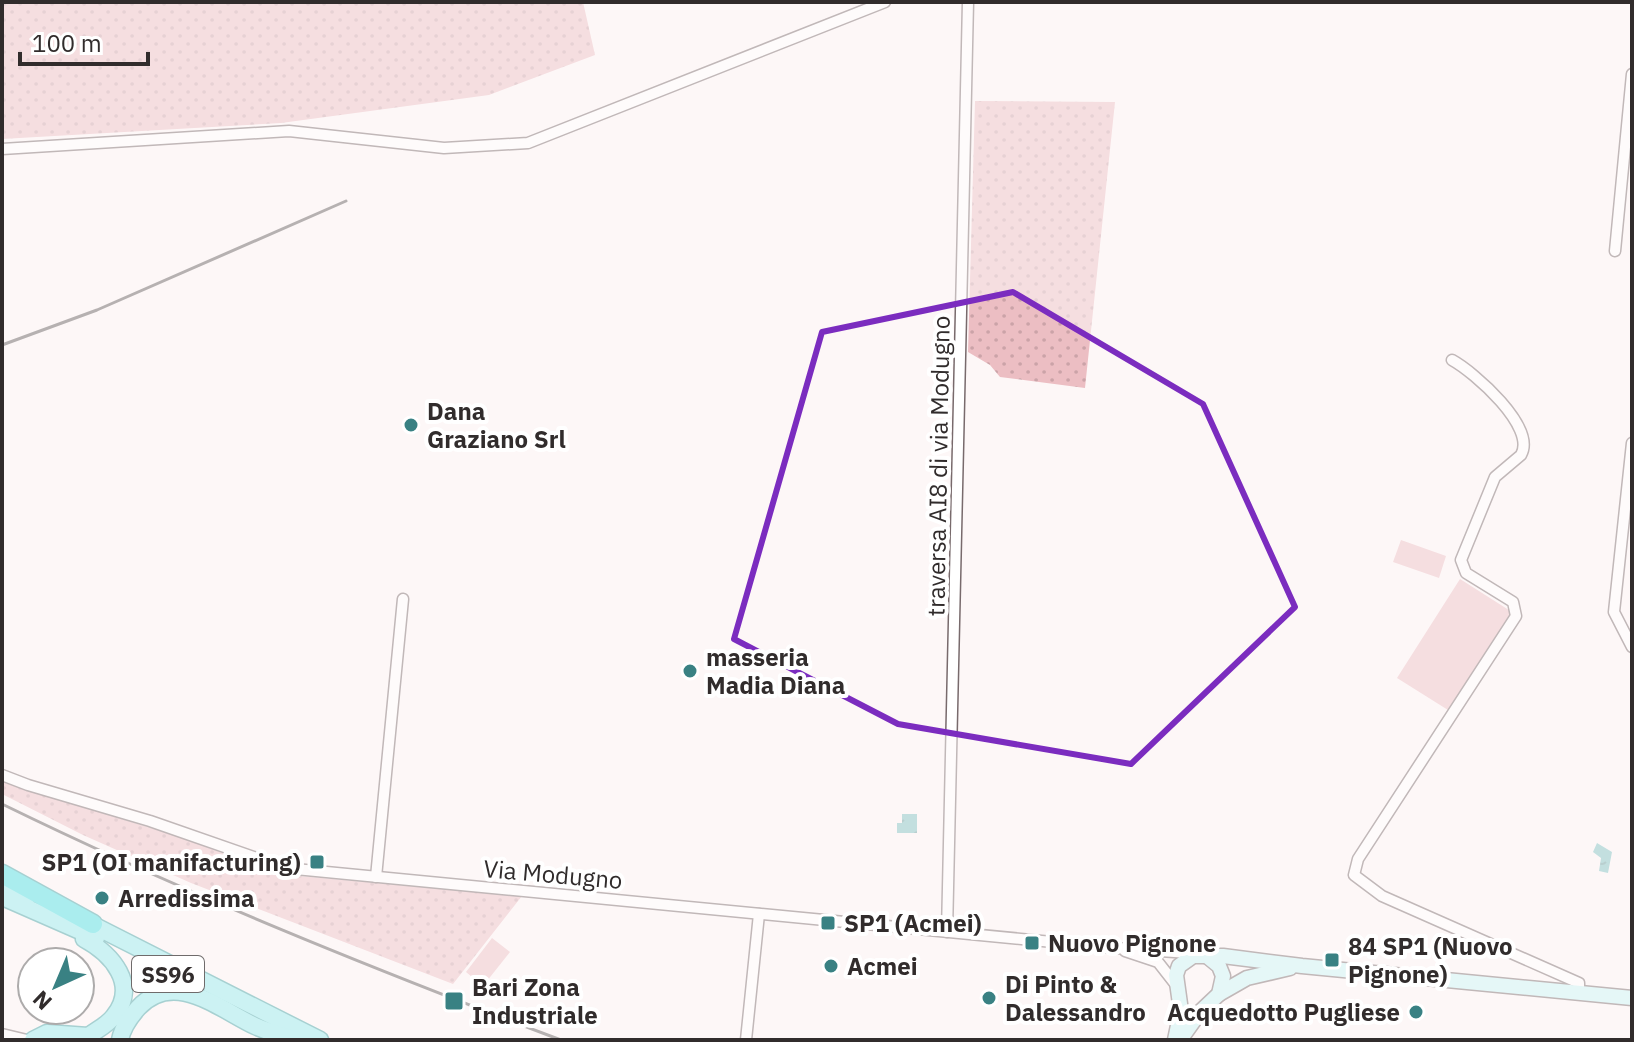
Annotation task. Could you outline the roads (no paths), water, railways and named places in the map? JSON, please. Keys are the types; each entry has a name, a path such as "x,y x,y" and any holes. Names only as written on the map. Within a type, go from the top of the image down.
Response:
{"highway":[{"path":"2,874 93,924"}],"main road":[{"name":"SS96","path":"2,886 93,924 320,1040"},
{"name":"SS96","path":"2,897 132,955 297,1040"},
{"path":"33,1040 47,1033 86,1038 106,1024 121,1005 123,981 113,960 95,945 38,911"},
{"path":"118,1039 142,1004 152,996 176,990 189,992 258,1028 297,1040"}],"street":[{"path":"2,149 289,131 444,148 528,143 857,6 885,2"},
{"name":"traversa AI8 di via Modugno","path":"947,932 968,2"},
{"path":"1615,251 1632,74"},
{"path":"2,157 19,149"},
{"path":"1452,360 1472,373 1494,394 1511,415 1524,440 1521,455 1495,477 1461,560 1466,573 1513,602 1516,616 1358,859 1354,875 1382,896 1579,983 1579,993"},
{"path":"1632,443 1614,612 1632,647"},
{"path":"376,877 403,599"},
{"name":"Via Modugno","path":"2,775 150,821 279,867 1189,953 1201,957"},
{"path":"746,1040 759,914"},
{"name":"Via Modugno","path":"1115,948 1158,962 1178,989"},
{"path":"1178,1040 1181,1021 1176,975 1179,966 1201,957 1223,956 1632,998"},
{"path":"1201,957 1219,966 1223,976 1215,997"},
{"path":"1178,1040 1215,997 1232,985 1263,972 1302,966"},
{"path":"1178,989 1193,1003 1215,997"},
{"path":"2,1034 27,1040"}],"water":[{"path":"902,814 917,814 917,833 897,833 897,823 902,823"},
{"path":"1597,843 1612,852 1608,873 1599,871 1601,858 1593,852"}],"railway":[{"path":"2,345 97,310 346,201"},
{"path":"2,804 278,928 561,1040"}],"place":[{"name":"Dana Graziano Srl","path":"411,425"},
{"name":"masseria Madia Diana","path":"690,671"},
{"name":"SP1 (OI manifacturing)","path":"317,862"},
{"name":"Arredissima","path":"102,898"},
{"name":"SP1 (Acmei)","path":"828,923"},
{"name":"Nuovo Pignone","path":"1032,943"},
{"name":"84 SP1 (Nuovo Pignone)","path":"1332,960"},
{"name":"Acmei","path":"831,966"},
{"name":"Di Pinto & Dalessandro","path":"989,998"},
{"name":"Bari Zona Industriale","path":"454,1001"},
{"name":"Acquedotto Pugliese","path":"1416,1012"}]}
